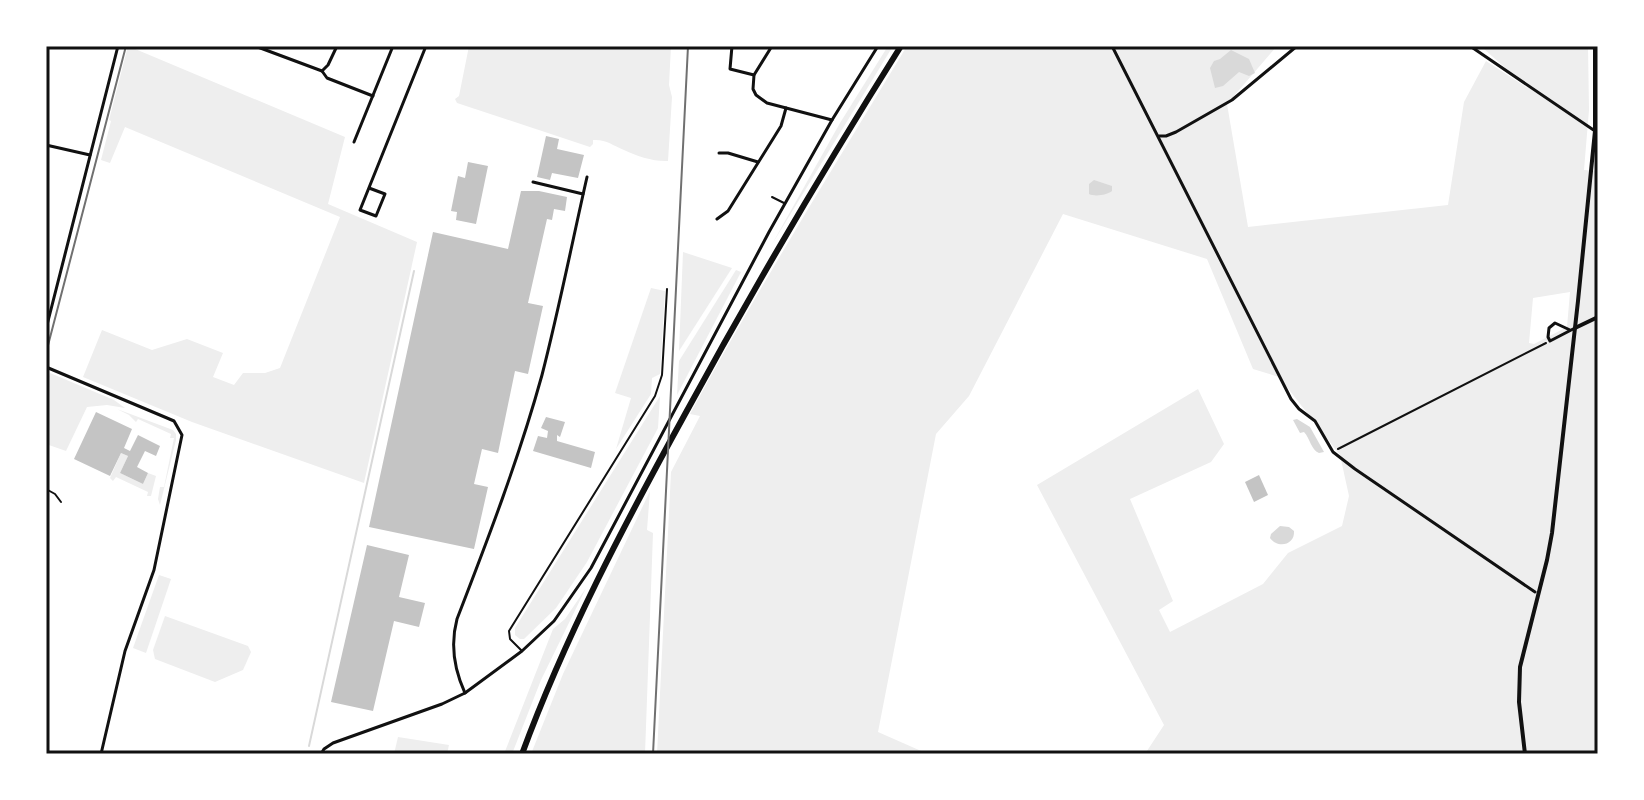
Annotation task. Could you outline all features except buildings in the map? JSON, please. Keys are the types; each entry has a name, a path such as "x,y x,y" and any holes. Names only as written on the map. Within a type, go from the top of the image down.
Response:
{"highway":[{"path":"522,753 581,615 644,488 757,285 901,46"}],"street":[{"path":"46,326 118,46"},
{"path":"255,46 322,71 327,78 373,96"},
{"path":"322,71 337,46"},
{"path":"354,142 393,46"},
{"path":"369,188 385,194 376,216 360,210 426,46"},
{"path":"732,46 730,69 754,75"},
{"path":"772,46 754,75 753,89 760,100 832,120"},
{"path":"322,753 333,743 465,693 522,651 554,621 591,568 785,204 878,46"},
{"path":"1112,46 1289,396 1299,409 1315,421 1333,452 1535,592"},
{"path":"1159,136 1176,132 1232,100 1297,46"},
{"path":"1470,46 1595,131"},
{"path":"1525,754 1519,702 1520,667 1550,547 1572,329 1594,166 1595,46"},
{"path":"717,219 728,211 781,126 786,108"},
{"path":"46,145 90,155"},
{"path":"719,153 758,162"},
{"path":"465,693 454,657 453,634 515,465 532,409 587,177"},
{"path":"533,182 583,194"},
{"path":"1572,329 1552,325 1548,332 1550,341 1598,317"},
{"path":"47,367 174,421 182,435 154,570 125,651 101,754"}],"lane":[{"path":"772,197 785,204"},
{"path":"522,651 510,639 509,631 655,396 662,375 667,289"},
{"path":"46,376 47,367"},
{"path":"46,489 61,502"}],"path":[{"path":"1333,452 1550,341"}],"shaded area":[{"path":"128,46 345,137 328,204 417,242 364,483 192,422 83,377 102,330 152,350 187,339 223,353 213,377 234,385 243,373 265,373 280,368 340,217 125,127 110,163 101,160"},
{"path":"469,46 671,46 668,161 640,156 602,140 593,140 590,147 457,103 455,99 459,96"},
{"path":"888,46 893,46 771,246 840,123"},
{"path":"907,46 1277,46 1227,104 1248,227 1448,205 1464,102 1486,61 1529,89 1484,49 1486,46 1588,46 1589,110 1584,170 1598,171 1598,754 1145,754 1164,725 1037,485 1198,389 1224,444 1211,462 1130,499 1173,601 1159,610 1170,632 1263,584 1288,553 1342,526 1349,496 1340,455 1279,377 1253,369 1207,259 1063,214 969,396 936,434 878,732 928,754 657,754 671,472 700,416 690,414 769,275","holes":["1570,292 1567,327 1534,344 1529,343 1533,298"]},
{"path":"1231,50 1249,59 1255,73 1249,76 1239,72 1223,86 1215,88 1210,68 1214,61"},
{"path":"1094,180 1112,186 1112,191 1101,195 1089,194 1089,184"},
{"path":"683,252 732,268 679,351"},
{"path":"736,270 741,272 677,395 679,361"},
{"path":"651,288 665,291 660,374 652,378 651,394 616,449 631,398 615,393"},
{"path":"50,373 114,400 125,408 107,405 87,407 66,451 46,444 46,388"},
{"path":"660,396 658,428 587,562 556,608 524,639 520,639 515,635 515,628"},
{"path":"117,409 173,430 176,434 160,505 160,487 164,487 174,438 138,419 136,422"},
{"path":"1297,419 1310,427 1324,452 1316,451 1304,432 1300,433 1293,420"},
{"path":"121,453 128,456 120,473 143,484 148,473 156,476 151,496 116,477 113,481 110,478"},
{"path":"650,491 647,530 653,533 645,754 531,754 563,674"},
{"path":"1280,526 1294,531 1292,540 1285,544 1277,544 1270,538"},
{"path":"159,575 171,579 146,653 133,648"},
{"path":"586,588 541,680 512,754 504,754 553,629 565,619"},
{"path":"165,616 248,646 251,652 243,670 215,682 155,659 153,650"},
{"path":"398,737 449,745 447,754 394,754"}],"waterway":[{"path":"309,746 414,271"}],"railway":[{"path":"46,353 126,46"},
{"path":"653,754 688,46"}]}
